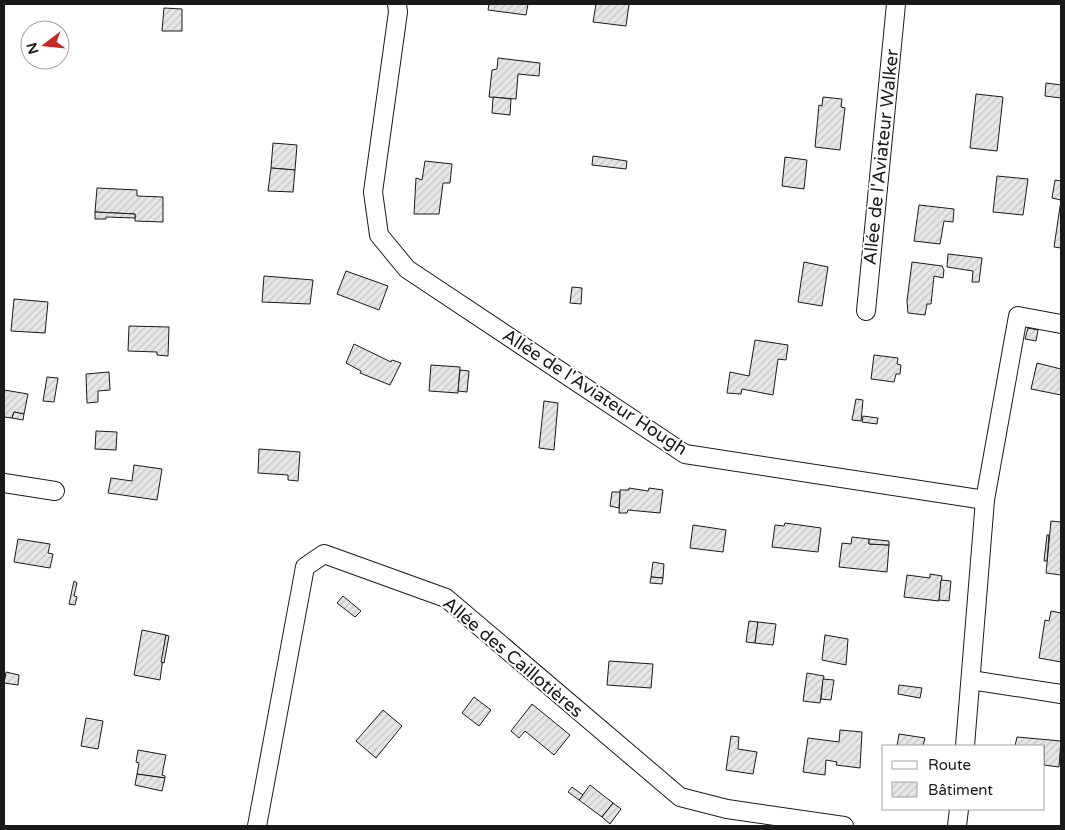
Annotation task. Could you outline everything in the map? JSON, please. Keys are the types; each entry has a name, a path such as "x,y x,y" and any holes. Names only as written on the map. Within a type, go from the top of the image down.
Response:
{"street":[{"name":"Allée de l'Aviateur Hough","path":"397,4 398,12 373,192 379,235 406,269 685,454 985,500"},
{"name":"Allée de l'Aviateur Walker","path":"866,311 896,4"},
{"path":"965,745 985,500 1018,316 1061,324"},
{"path":"4,483 55,491"},
{"name":"Allée des Caillotières","path":"257,826 305,567 324,554 446,598 680,797 727,809 844,826"},
{"path":"971,680 1061,694"},
{"path":"957,826 959,810"}],"building":[{"path":"489,4 528,4 526,15 488,10"},
{"path":"596,4 629,4 626,26 593,22"},
{"path":"164,8 182,9 182,31 162,31"},
{"path":"498,58 540,63 539,76 518,74 516,99 489,97 492,70 497,69"},
{"path":"1046,83 1061,85 1061,98 1045,96"},
{"path":"976,94 1003,97 997,151 970,148"},
{"path":"493,97 511,99 510,115 492,113"},
{"path":"823,97 842,99 841,107 845,108 840,150 815,147 819,105 822,106"},
{"path":"273,143 297,145 295,170 271,168"},
{"path":"593,156 627,161 626,169 592,165"},
{"path":"785,157 807,160 804,189 782,186"},
{"path":"425,161 452,164 450,183 443,183 439,214 414,214 416,178 422,180"},
{"path":"271,168 295,170 293,192 268,191"},
{"path":"997,176 1028,179 1023,215 993,212"},
{"path":"1055,180 1061,181 1061,200 1052,198"},
{"path":"97,188 137,190 137,196 163,197 163,222 135,221 135,214 95,212"},
{"path":"1061,200 1061,248 1054,247"},
{"path":"919,205 954,209 953,222 944,221 940,244 914,241"},
{"path":"95,212 135,214 135,218 106,217 106,219 95,219"},
{"path":"948,254 982,258 979,282 972,282 973,271 947,267"},
{"path":"804,262 828,267 822,306 798,302"},
{"path":"912,262 942,266 944,270 943,278 934,276 931,304 927,304 925,315 908,313 907,301"},
{"path":"346,271 388,286 379,310 337,294"},
{"path":"264,276 313,280 310,304 262,302"},
{"path":"572,287 582,288 581,304 570,303"},
{"path":"14,299 48,302 45,333 11,331"},
{"path":"129,326 169,327 168,356 157,355 157,352 128,351"},
{"path":"1028,328 1038,330 1036,341 1025,339"},
{"path":"755,340 788,345 786,360 778,359 773,395 742,389 741,394 727,393 730,372 749,376"},
{"path":"354,344 391,362 392,360 401,363 390,385 360,373 361,371 346,363"},
{"path":"874,355 898,358 897,364 901,365 900,374 896,374 894,382 871,379"},
{"path":"1037,363 1061,369 1061,395 1031,389"},
{"path":"431,365 460,367 458,393 429,391"},
{"path":"460,370 469,371 467,392 458,391"},
{"path":"109,372 110,390 98,391 98,402 87,403 86,374"},
{"path":"47,377 58,378 54,402 43,401"},
{"path":"4,390 28,394 24,414 14,412 12,418 4,417"},
{"path":"856,399 863,400 861,421 852,420"},
{"path":"544,401 558,403 554,450 539,448"},
{"path":"14,412 24,414 23,420 12,418"},
{"path":"863,416 878,418 877,424 862,422"},
{"path":"96,431 117,432 116,450 95,449"},
{"path":"259,449 300,452 298,481 288,480 288,475 258,473"},
{"path":"134,465 162,469 157,500 108,493 111,478 132,481"},
{"path":"629,488 648,491 649,488 663,490 660,513 628,510 627,513 619,513 620,490 629,490"},
{"path":"612,492 620,492 619,508 610,506"},
{"path":"1051,521 1061,522 1061,575 1046,573"},
{"path":"785,523 821,528 818,552 772,547 775,525 784,526"},
{"path":"693,525 726,530 723,552 690,548"},
{"path":"1047,535 1049,535 1047,561 1044,561"},
{"path":"852,537 869,539 869,544 889,545 887,572 839,567 842,543 851,544"},
{"path":"18,539 50,544 48,553 53,554 50,568 14,562"},
{"path":"869,539 889,541 889,545 869,544"},
{"path":"653,562 664,564 663,578 651,577"},
{"path":"930,574 942,576 939,601 904,597 907,575 930,578"},
{"path":"651,577 663,578 662,584 650,583"},
{"path":"941,580 951,581 949,601 939,600"},
{"path":"74,581 77,583 74,596 77,597 75,605 69,604"},
{"path":"343,596 361,611 355,617 337,603"},
{"path":"1051,611 1061,613 1061,662 1039,658 1045,620 1049,621"},
{"path":"749,621 758,622 755,643 746,642"},
{"path":"758,622 776,624 773,645 755,643"},
{"path":"142,630 166,635 160,680 134,675"},
{"path":"166,635 169,636 164,663 161,662"},
{"path":"825,635 848,639 846,665 822,660"},
{"path":"609,661 653,664 651,688 607,685"},
{"path":"6,672 19,675 18,685 4,683"},
{"path":"807,673 824,676 820,703 803,701"},
{"path":"823,679 834,680 831,700 821,699"},
{"path":"899,685 922,688 920,698 898,694"},
{"path":"474,697 491,710 479,726 462,713"},
{"path":"532,704 570,735 554,755 525,731 519,738 511,731"},
{"path":"383,710 402,726 376,758 356,741"},
{"path":"86,718 103,721 98,749 81,746"},
{"path":"840,730 862,732 860,768 836,765 837,762 826,760 825,775 803,772 808,738 839,742"},
{"path":"899,734 925,738 923,745 897,745"},
{"path":"731,736 739,737 738,749 757,752 753,774 726,770"},
{"path":"1017,737 1061,741 1059,767 1045,765 1045,745 1015,745"},
{"path":"138,750 166,755 162,775 165,778 137,774 139,763 136,762"},
{"path":"137,774 165,778 162,791 135,785"},
{"path":"590,785 613,803 602,817 579,800"},
{"path":"572,787 583,795 579,800 568,792"},
{"path":"613,803 621,809 610,824 602,817"}]}
